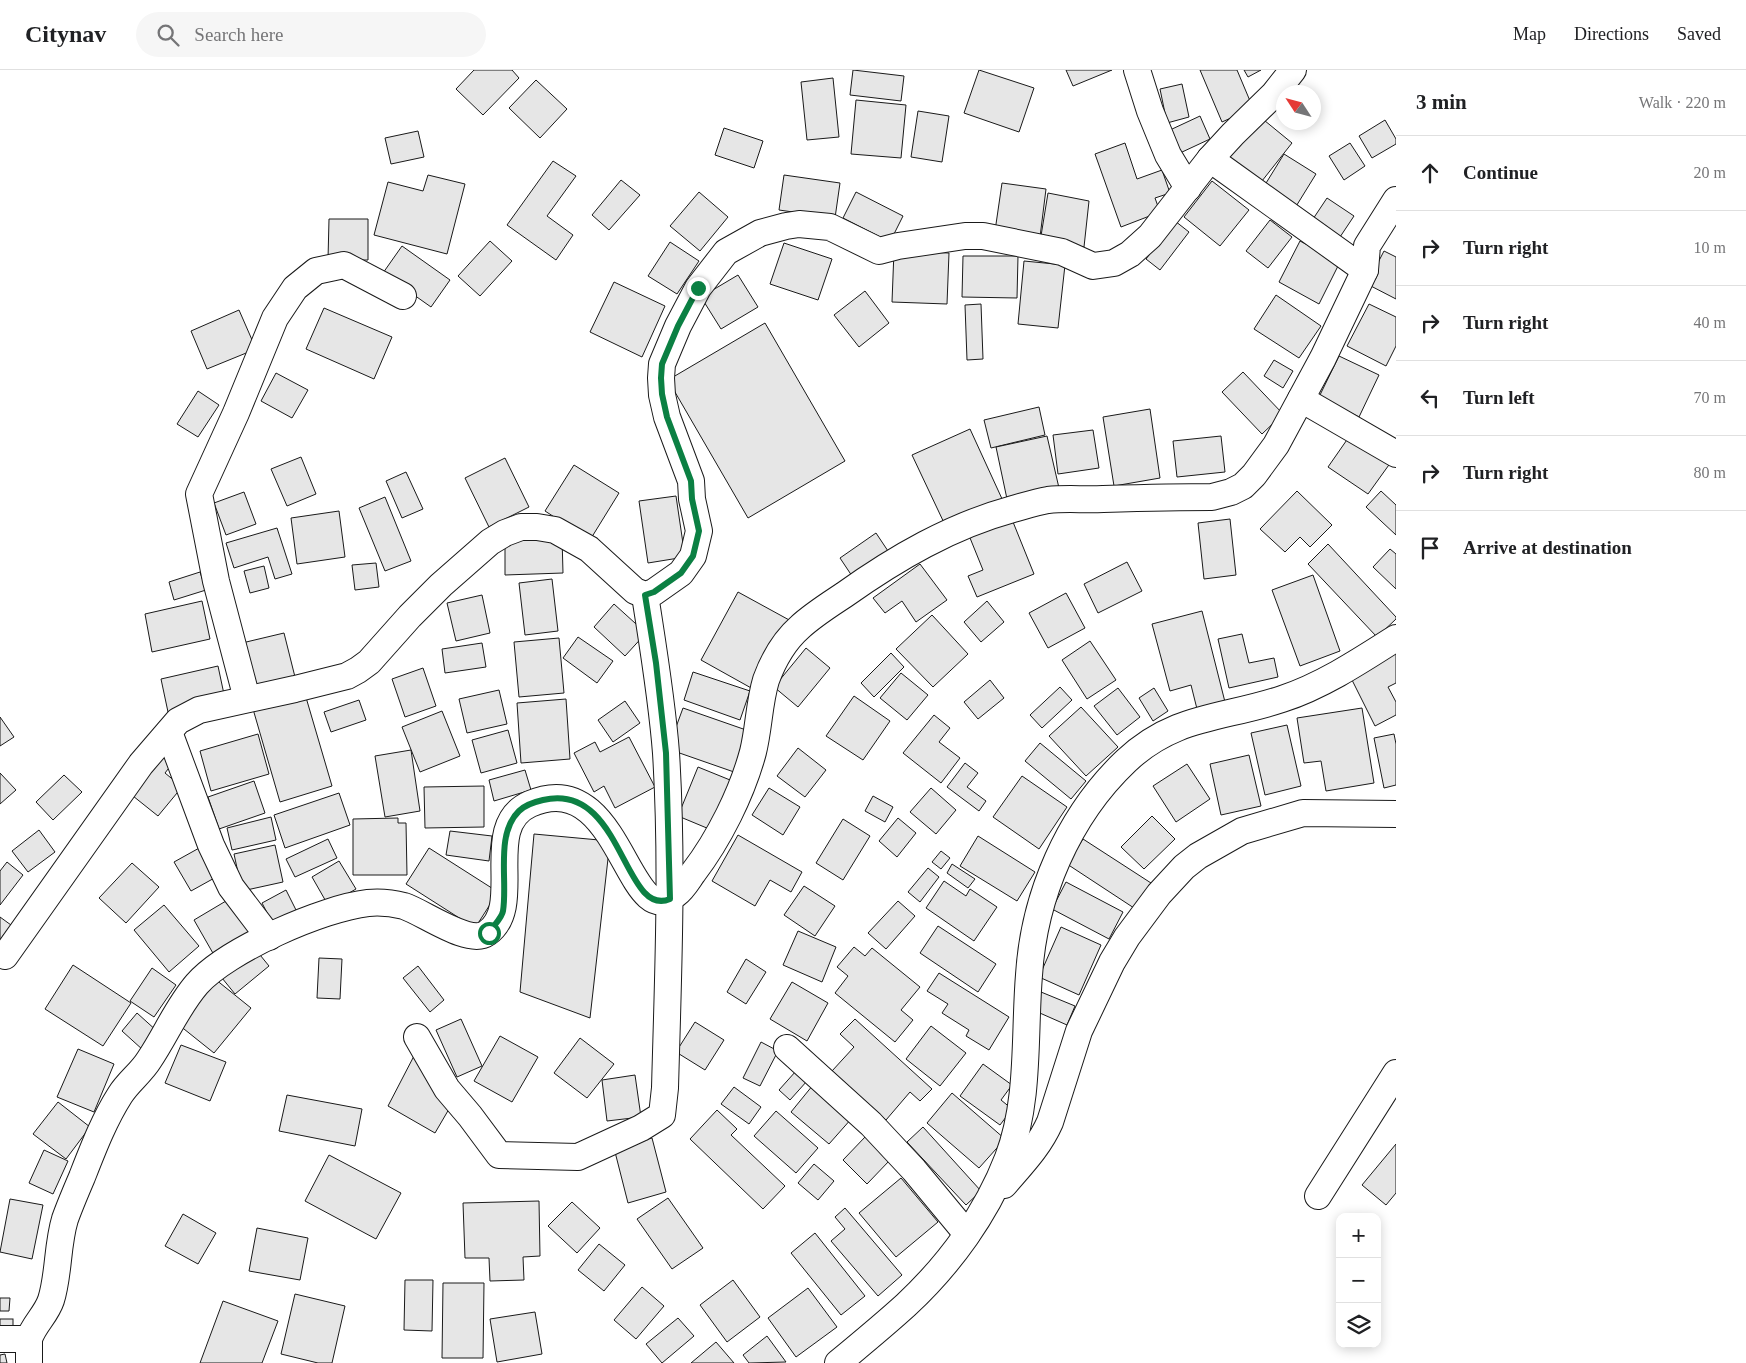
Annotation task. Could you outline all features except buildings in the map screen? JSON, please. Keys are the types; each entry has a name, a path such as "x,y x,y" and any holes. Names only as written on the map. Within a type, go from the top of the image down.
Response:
{"street":[{"path":"1137,70 1150,111 1168,155 1188,188"},
{"path":"5,956 141,764 178,721 199,710 294,690 346,676 358,670 369,662 441,585 490,542 521,527 555,530 589,549 635,591 645,595 654,592 681,573 693,556 699,531 692,499 691,481 665,409 662,394 662,364 678,326 694,296 726,252 760,233 799,224 830,227 879,251 898,246 965,236 983,236 1062,252 1093,266 1114,263 1130,254 1150,236 1210,159 1274,94 1293,70"},
{"path":"1210,159 1364,270"},
{"path":"0,1340 29,1351 33,1328 51,1301 64,1222 109,1113 120,1095 148,1062 181,1004 208,972 269,937 335,910 374,902 406,906 463,934 477,938 489,933 503,912 505,847 508,828 518,811 531,803 562,797 577,801 586,806 596,816 644,892 655,900 662,902 670,899 677,894 704,858 730,810 740,789 754,748 764,686 771,667 790,638 800,627 868,578 900,558 940,537 996,514 1046,500 1212,496 1231,492 1243,486 1276,445 1301,400 1364,270 1367,246 1396,200"},
{"path":"247,699 216,581 199,494 236,413 275,318 295,288 316,271 344,265 404,296"},
{"path":"1301,400 1396,454"},
{"path":"417,1037 447,1089 499,1155 578,1157 641,1128 662,1114 665,1088 670,899 666,753 656,663 645,595"},
{"path":"838,1363 907,1304 935,1275 968,1234 985,1207 1008,1157 1018,1124 1024,1084 1029,973 1034,931 1057,861 1073,828 1100,789 1145,744 1173,729 1219,714 1282,699 1330,678 1396,638"},
{"path":"169,732 211,845 231,887 269,937"},
{"path":"985,1207 1029,1156 1045,1134 1079,1031 1112,962 1128,936 1159,894 1184,867 1204,852 1242,831 1303,813 1396,814"},
{"path":"787,1048 871,1124 914,1170 968,1234"},
{"path":"1318,1196 1396,1073"}],"route":[{"path":"489,933 503,912 505,847 508,828 518,811 531,803 548,799 562,797 577,801 586,806 605,827 637,884 644,892 655,900 662,902 670,899 666,753 656,663 645,595 654,592 681,573 693,556 699,531 692,499 691,481 667,417 661,378 662,364 678,326 698,288"}]}
